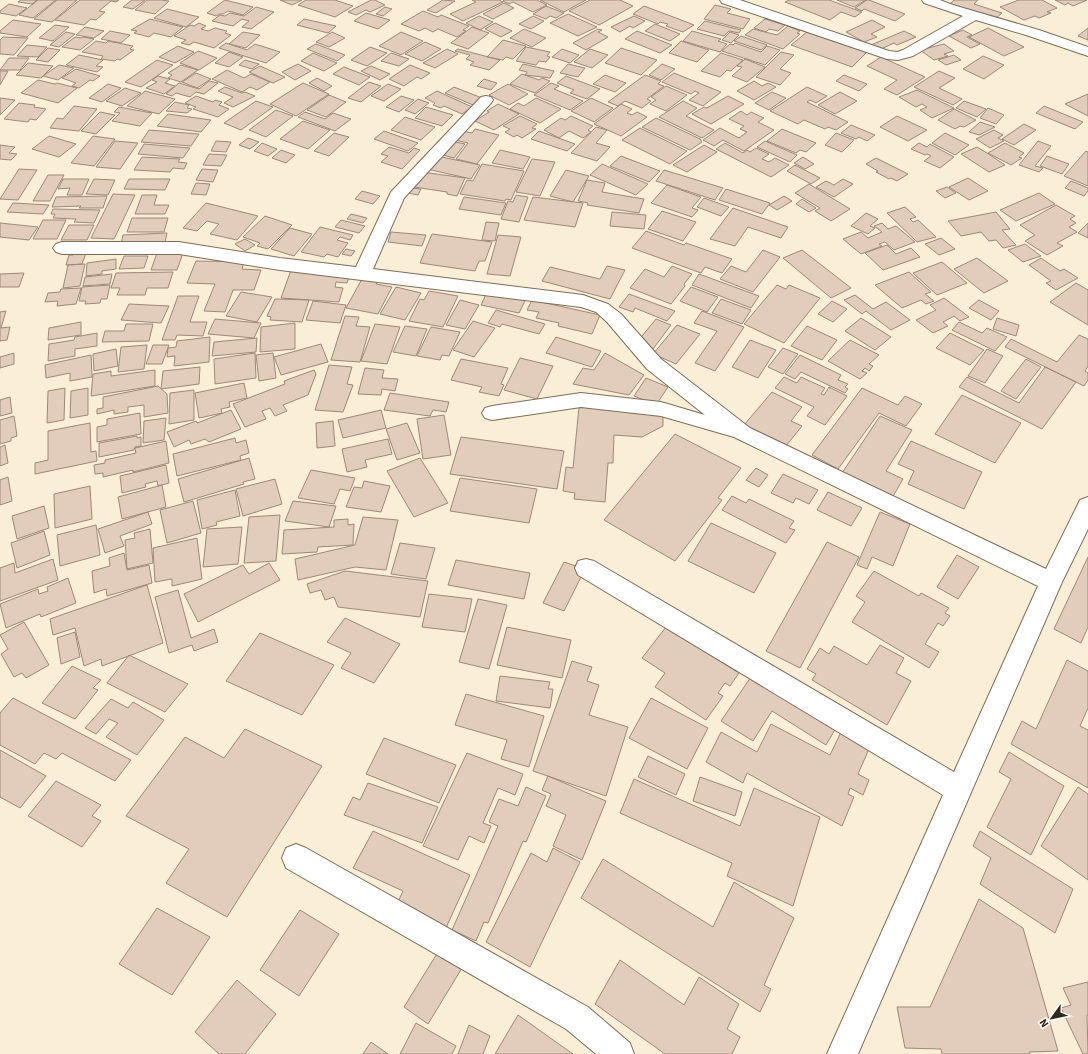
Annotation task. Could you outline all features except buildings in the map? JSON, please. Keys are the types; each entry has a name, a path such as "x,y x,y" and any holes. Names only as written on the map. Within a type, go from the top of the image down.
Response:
{"street":[{"path":"727,0 887,55 898,56 908,54 975,15"},
{"path":"929,0 948,8 1034,33 1088,52"},
{"path":"362,274 397,196 486,100"},
{"path":"62,248 179,248 280,264 584,301 602,308 614,318 654,364 743,433"},
{"path":"492,413 581,400 661,409 743,433 1051,582"},
{"path":"842,1054 1051,582 1088,506"},
{"path":"586,568 960,790"},
{"path":"296,858 577,1018 619,1054"}]}
